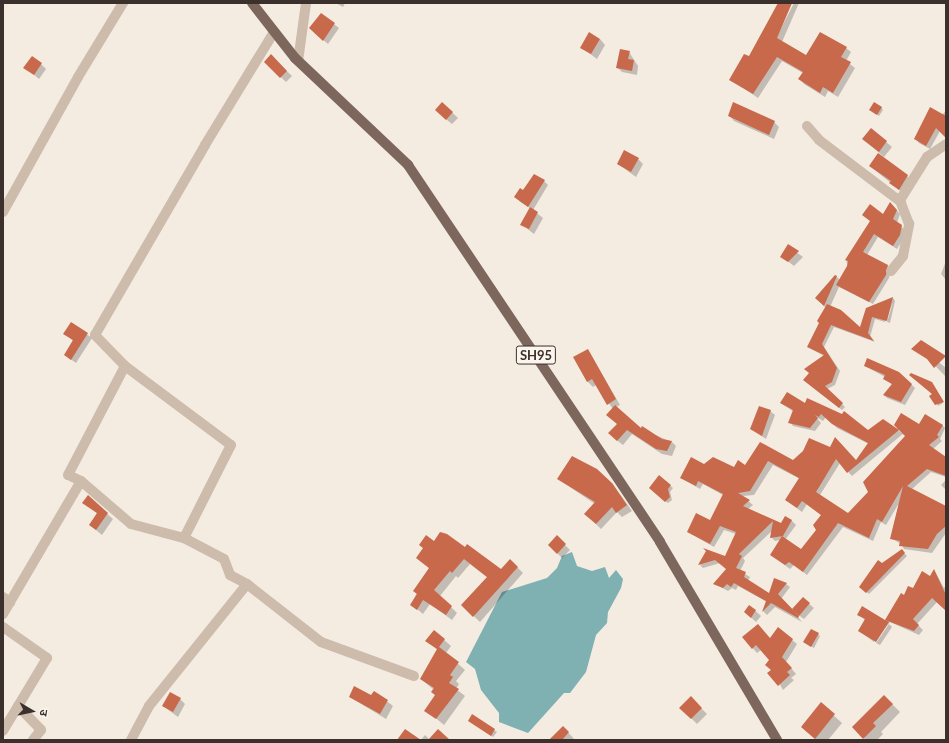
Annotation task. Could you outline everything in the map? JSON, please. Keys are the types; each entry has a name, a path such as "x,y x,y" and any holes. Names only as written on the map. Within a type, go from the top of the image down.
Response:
{"main road":[{"name":"SH95","path":"252,3 298,60 408,165 660,542 777,740"}],"street":[{"path":"3,212 78,77 123,3"},
{"path":"298,60 306,3"},
{"path":"184,538 231,445 125,366 95,335 204,145 274,32"},
{"path":"807,126 820,140 901,202 909,224 903,256 891,271"},
{"path":"901,202 927,157 946,144"},
{"path":"125,366 68,475 81,481 131,524 184,538 224,559 230,575 247,584 322,642 414,676"},
{"path":"3,614 7,600 81,481"},
{"path":"131,740 149,706 247,584"},
{"path":"3,628 47,658 3,731"},
{"path":"18,706 41,730 33,740"}],"water":[{"path":"572,552 577,566 592,571 605,567 609,578 616,570 623,579 621,588 608,612 607,623 596,635 586,672 570,693 564,693 528,733 499,722 499,713 481,690 475,669 466,662 502,592 547,578 557,568 562,556"}],"building":[{"path":"778,3 792,3 777,38 806,55 820,32 847,47 841,57 851,62 833,93 823,87 820,93 798,79 803,72 777,57 753,94 729,80 744,54 749,56"},
{"path":"321,13 335,23 323,41 309,28"},
{"path":"589,32 600,39 591,54 580,48"},
{"path":"620,49 630,51 628,59 634,60 632,71 616,68"},
{"path":"271,54 287,71 280,78 264,62"},
{"path":"32,56 42,63 34,75 23,68"},
{"path":"442,102 453,112 446,120 435,110"},
{"path":"733,102 775,121 769,135 728,116"},
{"path":"874,102 882,107 877,115 869,110"},
{"path":"930,107 946,116 946,138 936,128 926,146 914,139"},
{"path":"871,128 887,141 879,152 862,139"},
{"path":"624,150 639,158 631,172 617,164"},
{"path":"878,153 908,175 899,190 889,183 891,181 869,166"},
{"path":"534,174 545,180 528,207 514,197 520,188 523,190"},
{"path":"890,202 897,210 893,219 902,225 900,235 893,246 874,234 863,252 888,265 886,275 869,302 836,285 847,266 848,261 845,260 870,221 862,215 870,204 883,214"},
{"path":"530,207 538,212 529,229 520,225"},
{"path":"788,244 799,251 788,262 780,257"},
{"path":"835,275 837,276 824,306 815,298"},
{"path":"893,297 887,321 872,317 868,333 874,341 831,325 822,344 837,368 832,382 825,386 843,403 839,408 803,380 809,373 804,369 824,355 807,347 819,323 817,321 827,304 841,310 860,327 866,308"},
{"path":"71,322 88,333 71,360 64,355 73,340 63,334"},
{"path":"921,340 946,356 934,368 927,359 911,349"},
{"path":"588,349 616,399 607,405 592,379 587,382 573,357"},
{"path":"867,358 899,372 912,384 901,402 883,395 892,384 883,379 885,375 864,366"},
{"path":"911,373 932,382 944,402 935,405 929,396 932,394 909,375"},
{"path":"787,392 805,403 807,398 842,414 844,411 868,430 883,419 899,430 894,425 901,413 919,424 925,414 943,425 937,435 939,437 929,445 946,457 946,476 927,469 907,486 946,506 946,526 937,534 928,549 899,546 900,541 890,539 903,486 882,522 877,519 869,538 838,523 803,572 789,562 785,565 770,555 782,536 770,538 773,521 739,554 742,556 736,568 746,572 744,577 769,593 774,578 787,583 778,594 799,616 798,618 771,603 762,612 766,601 734,583 731,587 727,584 723,588 713,584 726,569 715,560 698,565 706,551 703,548 725,556 736,532 720,526 710,544 687,532 696,513 710,520 723,494 698,481 696,486 680,478 691,457 704,464 713,457 734,467 738,460 745,465 760,442 793,460 803,451 809,438 830,447 835,437 856,460 868,443 832,424 821,414 819,417 815,415 818,418 810,428 788,423 793,410 780,403","holes":["899,430 905,436 863,482 868,492 848,513 816,492 836,459 847,473","768,461 799,478 785,500 797,508 802,501 821,515 813,525 816,530 801,549 783,536 792,520 785,516 781,523 743,506 750,500 738,493 750,491"]},
{"path":"615,405 641,428 642,426 662,439 672,441 667,451 656,449 627,430 617,441 608,433 617,424 606,415"},
{"path":"759,406 771,410 762,436 750,429"},
{"path":"572,456 597,469 612,483 627,505 616,513 612,507 596,524 584,514 595,502 557,479"},
{"path":"659,475 671,485 668,489 670,497 665,502 649,488"},
{"path":"88,495 108,513 96,530 89,525 97,513 82,503"},
{"path":"440,532 447,534 465,547 467,544 501,569 510,559 518,567 473,617 461,605 487,577 464,559 452,573 450,571 434,590 452,606 446,615 423,600 417,610 410,605 417,594 413,591 429,568 416,558 423,548 419,545 426,535 434,541"},
{"path":"557,535 566,544 557,554 548,545"},
{"path":"902,549 905,553 866,593 859,587 878,560 882,563"},
{"path":"934,569 946,595 946,611 932,598 913,619 919,625 914,631 885,620 901,593 904,595 908,586 913,588 922,571 930,576"},
{"path":"803,597 810,603 799,616 792,609"},
{"path":"749,605 756,610 751,618 744,612"},
{"path":"862,606 889,622 876,642 858,631 865,619 857,615"},
{"path":"758,624 770,638 778,627 793,639 782,657 792,668 787,672 790,675 778,686 767,673 771,670 765,665 769,660 756,645 752,649 742,637"},
{"path":"811,629 819,633 811,647 803,642"},
{"path":"434,630 445,639 439,647 459,662 450,675 453,677 449,683 459,689 436,719 424,711 435,695 431,692 434,688 420,679 437,649 425,641"},
{"path":"354,686 371,695 374,691 388,700 380,714 349,697"},
{"path":"170,692 181,698 173,712 162,706"},
{"path":"884,695 893,704 873,723 876,726 863,739 852,727"},
{"path":"691,696 702,708 691,719 679,708"},
{"path":"821,702 835,714 815,739 801,727"},
{"path":"472,714 495,729 491,736 468,721"},
{"path":"563,726 569,732 562,740 549,740"},
{"path":"405,729 421,740 397,740"},
{"path":"438,729 450,740 428,740"}]}
